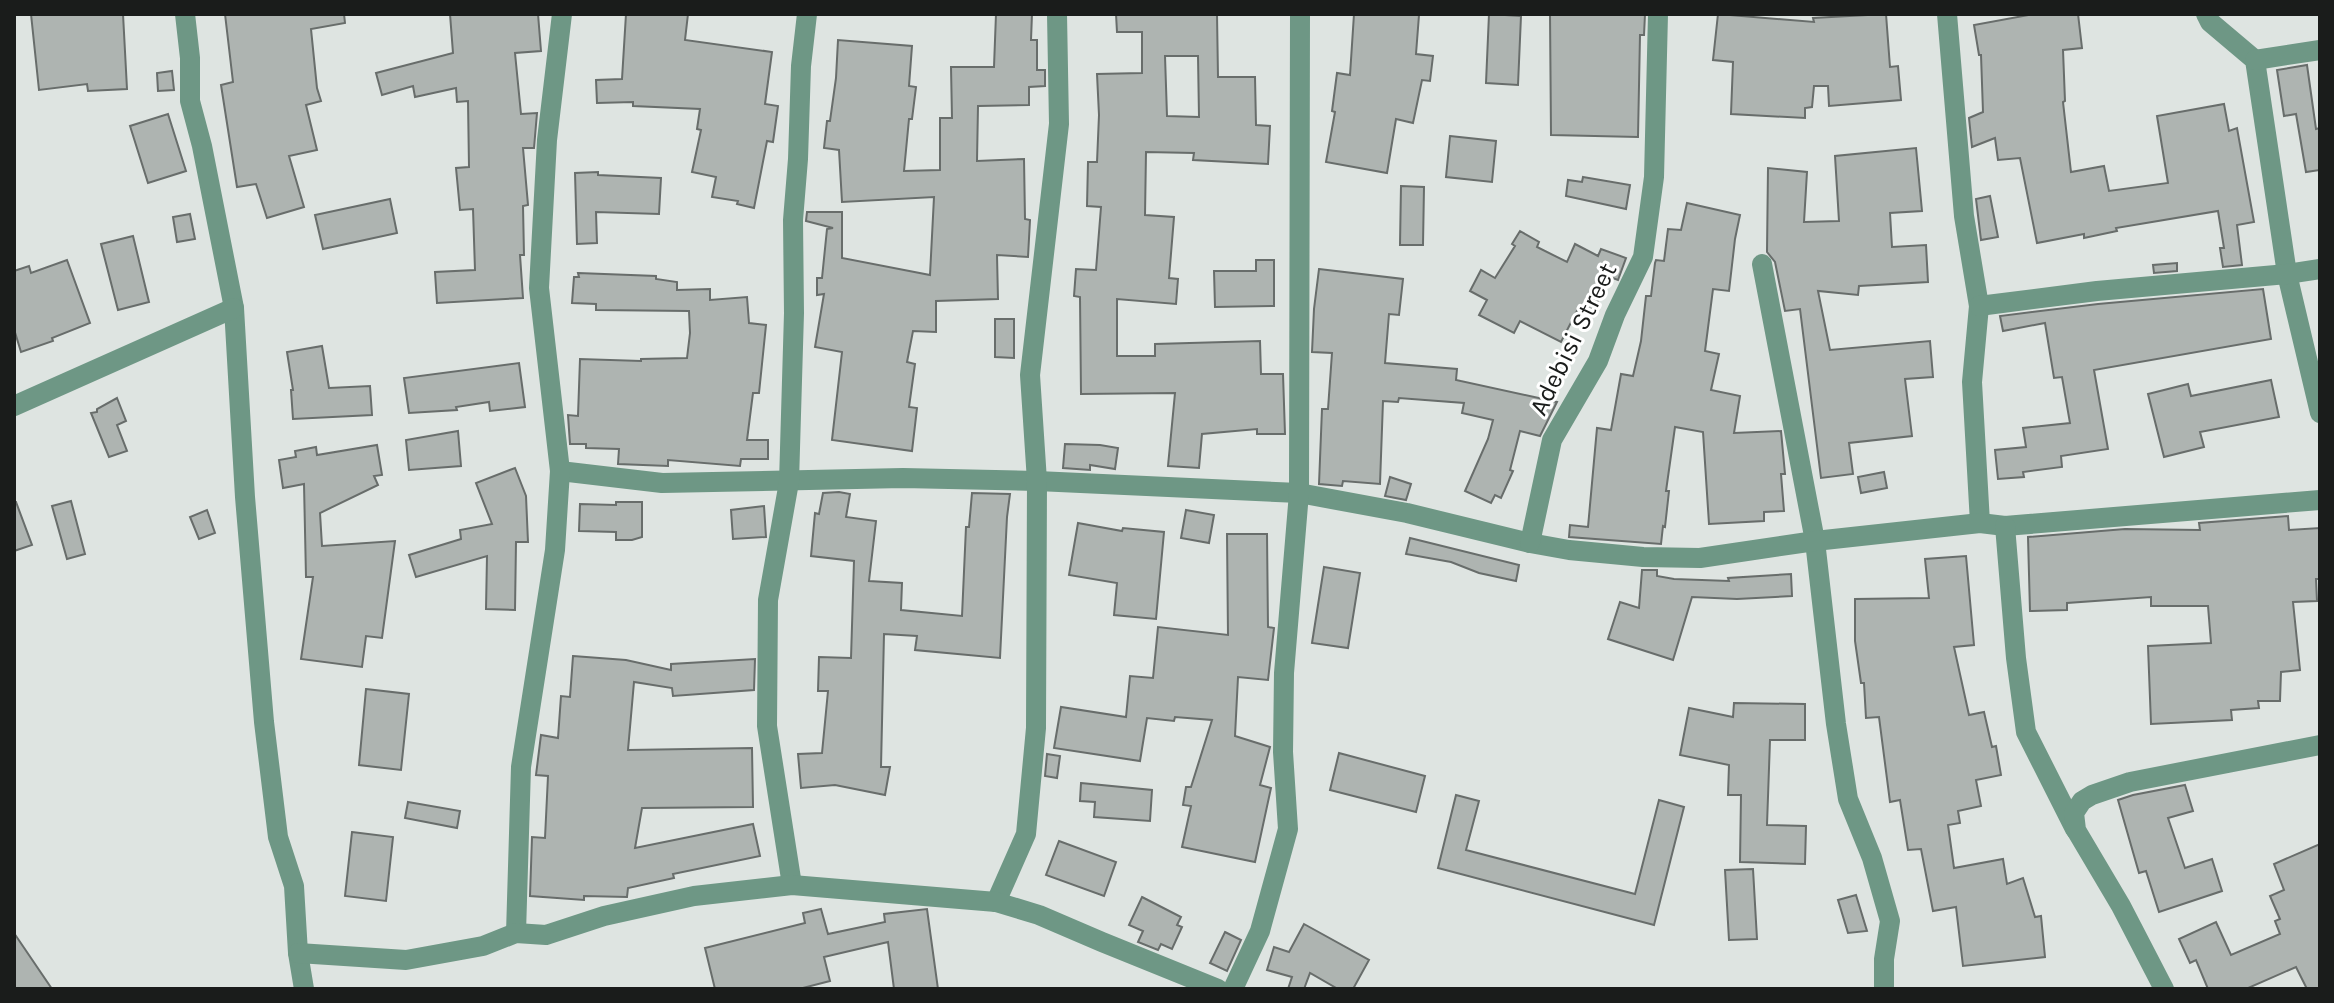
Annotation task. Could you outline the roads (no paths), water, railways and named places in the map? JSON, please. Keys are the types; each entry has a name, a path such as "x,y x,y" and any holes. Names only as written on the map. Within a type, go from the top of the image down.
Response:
{"street":[{"path":"185,14 190,58 190,101 234,308 258,666 278,837 294,886 298,953 304,989"},
{"path":"516,933 521,767 555,550 560,471 539,288 547,140 562,14"},
{"path":"792,885 767,726 768,600 789,482 794,313 793,220 801,66 807,14"},
{"path":"996,902 1026,834 1036,728 1037,481 1030,375 1059,124 1057,14"},
{"path":"1233,989 1260,931 1288,829 1283,752 1284,673 1299,493 1300,14"},
{"name":"Adebisi Street","path":"1530,543 1552,440 1598,361 1615,315 1643,257 1654,177 1658,14"},
{"path":"1947,14 1964,216 1979,306 1972,382 1980,523"},
{"path":"2206,14 2210,22 2255,60 2287,274 2320,413"},
{"path":"2255,60 2320,50"},
{"path":"1762,264 1815,541 1848,799 1872,858 1890,921 1884,959 1884,989"},
{"path":"1979,306 2320,269"},
{"path":"14,406 234,308"},
{"path":"560,471 662,483 903,478 1299,493 1407,513 1569,550 1643,557 1700,558 1815,541 1980,523 2005,526 2320,500"},
{"path":"2005,526 2016,658 2026,732 2164,989"},
{"path":"2076,830 2074,813 2082,801 2130,782 2319,748"},
{"path":"298,953 406,960 483,946 516,933 546,935 604,916 694,896 792,885 996,902 1039,915 1218,989"}]}
